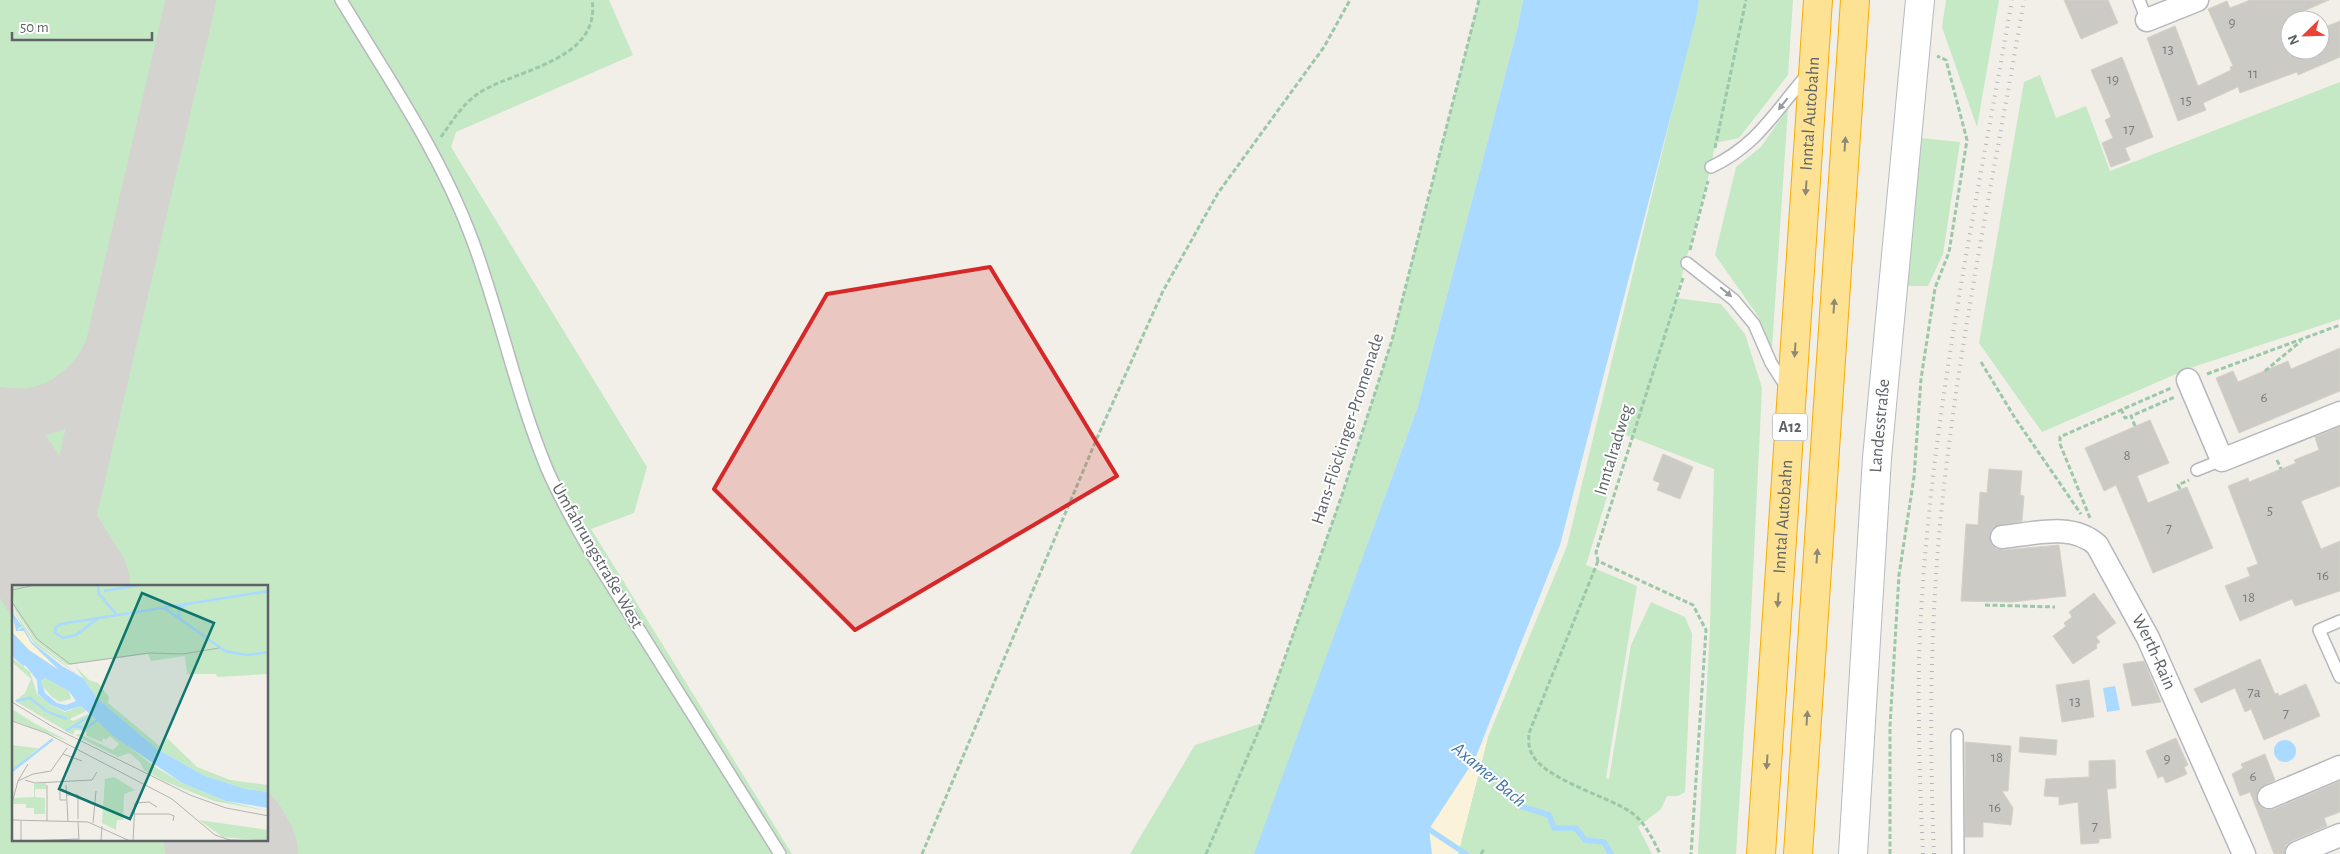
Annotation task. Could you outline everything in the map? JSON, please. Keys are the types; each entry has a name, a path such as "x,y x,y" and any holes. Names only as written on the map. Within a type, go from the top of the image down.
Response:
{"highway":[{"name":"Inntal Autobahn","path":"1761,854 1818,0"},
{"name":"Inntal Autobahn","path":"1798,854 1855,0"}],"main road":[{"name":"Landesstraße","path":"1853,854 1878,449 1920,0"}],"street":[{"path":"2143,10 2197,0"},
{"path":"2190,385 2222,460 2340,413"},
{"path":"2002,537 2060,531 2073,532 2090,538 2097,545"},
{"name":"Werth-Rain","path":"2097,545 2148,638 2244,854"},
{"path":"2269,797 2340,767"},
{"path":"2297,853 2340,835"}],"lane":[{"name":"Umfahrungstraße West","path":"341,0 432,150 472,240 539,448 564,506 593,556 780,854"},
{"path":"1711,167 1733,157 1753,141 1814,67"},
{"path":"1687,263 1713,281 1739,306 1754,324 1771,363 1792,395"},
{"path":"2197,470 2222,460"},
{"path":"2340,621 2319,630 2340,678"},
{"path":"1957,735 1958,854"}],"path":[{"path":"432,150 463,106 484,90 550,63 573,48 591,26 592,0"},
{"path":"922,854 1097,438 1163,291 1214,200 1324,47 1350,0"},
{"name":"Hans-Flöckinger-Promenade","path":"1206,854 1262,723 1342,495 1390,349 1479,0"},
{"name":"Inntalradweg","path":"1660,854 1634,814 1613,802 1573,785 1540,764 1530,750 1529,733 1598,561 1596,552 1687,263 1711,167 1746,0"},
{"path":"1890,854 1890,726 1899,575 1914,477 1921,379 1935,288 1949,252 1967,140 1946,60 1916,48"},
{"path":"2097,545 2090,517 2060,444 2060,437 2121,409 2190,385 2340,325"},
{"path":"2265,371 2303,339"},
{"path":"1981,362 2015,418 2086,521 2097,545"},
{"path":"2121,409 2125,418 2131,416 2190,385"},
{"path":"2131,416 2135,426"},
{"path":"1598,561 1693,605 1706,630 1691,854"},
{"path":"1985,605 2055,607"},
{"path":"1481,854 1484,849"}],"highlighted area":[{"path":"990,267 1117,476 855,630 714,489 827,294"}],"green space":[{"path":"0,0 609,0 633,55 456,132 451,147 647,467 634,513 591,529 792,854 0,854"},
{"path":"1479,0 1523,0 1517,30 1417,409 1256,851 1254,854 1130,854 1195,745 1262,723 1342,495 1392,340"},
{"path":"1699,0 1793,0 1788,75 1739,138 1715,143 1711,167 1676,298 1721,304 1745,334 1762,388 1750,635 1736,854 1698,854 1710,628 1714,469 1626,435 1586,565 1637,586 1606,778 1609,779 1631,645 1651,602 1685,617 1692,634 1685,792 1678,796 1667,796 1661,809 1638,827 1652,854 1458,854 1488,737 1567,546"},
{"path":"1946,0 1999,0 1977,127 1942,27"},
{"path":"2040,75 2056,118 2086,106 2110,171 2340,82 2340,319 2190,368 2042,432 1979,343 2024,82"},
{"path":"1788,108 1772,348 1758,316 1715,255 1736,167 1761,147"},
{"path":"1920,138 1960,142 1943,254 1928,286 1907,286"}],"sand":[{"path":"1488,737 1458,854 1432,854 1429,830"}],"water":[{"path":"1523,0 1699,0 1696,18 1560,545 1475,759 1429,829 1432,854 1254,854 1417,409 1517,30"},
{"path":"2115,686 2120,710 2107,712 2103,688"},
{"path":"2285,740 2293,743 2296,751 2293,759 2285,762 2277,759 2274,751 2277,743"}],"building":[{"path":"2064,0 2108,0 2118,23 2081,39"},
{"path":"2250,0 2329,0 2306,10 2280,10 2280,60 2330,60 2330,25 2340,21 2340,57 2298,75 2297,72 2240,93 2238,87 2203,103 2206,110 2178,121 2147,38 2175,26 2198,86 2231,70 2230,67 2233,66 2208,9 2227,1 2230,8"},
{"path":"2122,57 2153,137 2125,148 2130,160 2111,167 2102,143 2113,138 2105,120 2111,117 2091,70"},
{"path":"2340,348 2340,391 2239,433 2216,378 2233,371 2238,382 2288,361 2291,369"},
{"path":"2150,420 2169,463 2137,476 2148,503 2187,487 2213,548 2153,573 2116,485 2104,491 2085,448"},
{"path":"2340,427 2340,486 2301,501 2321,549 2340,541 2340,591 2295,606 2292,599 2240,621 2225,586 2250,576 2247,568 2258,564 2228,486 2248,478 2249,482 2296,463 2294,460 2319,450 2315,437"},
{"path":"1663,454 1693,467 1680,499 1657,490 1660,483 1653,480"},
{"path":"1989,469 2022,471 2020,495 2024,496 2022,521 1994,527 1990,532 1991,544 1996,549 2003,550 2059,545 2066,596 2012,602 1961,601 1966,524 1978,525 1980,492 1987,493"},
{"path":"2094,593 2116,623 2096,637 2100,642 2096,645 2097,648 2073,664 2053,636 2066,626 2064,623 2072,617 2069,612"},
{"path":"2260,659 2275,694 2278,693 2279,696 2306,684 2320,716 2264,740 2251,709 2245,712 2235,688 2201,703 2194,689"},
{"path":"2144,661 2161,702 2132,706 2123,664"},
{"path":"2089,680 2094,717 2062,722 2056,685"},
{"path":"2020,737 2057,740 2056,755 2019,752"},
{"path":"2176,738 2188,765 2184,767 2187,774 2166,783 2163,776 2158,778 2146,751"},
{"path":"1965,742 2011,746 2008,791 2002,791 2013,808 2011,825 1983,822 1983,837 1965,837"},
{"path":"2265,754 2275,780 2259,789 2256,796 2261,807 2267,810 2274,809 2340,781 2340,812 2324,818 2327,826 2286,845 2284,854 2274,854 2250,792 2240,796 2232,774 2243,768 2241,764"},
{"path":"2115,760 2116,788 2107,789 2111,838 2099,839 2099,843 2081,844 2078,802 2059,805 2059,797 2044,796 2046,779 2089,777 2089,761"}],"waterway":[{"name":"Axamer Bach","path":"1469,755 1503,782 1520,806 1549,815 1554,828 1576,828 1585,840 1604,842 1611,854"},
{"name":"Axamer Bach","path":"1424,826 1466,854"}],"taxiway":[{"path":"72,585 65,566 65,542 191,0"},
{"path":"0,412 17,414 33,412 63,402 88,382 99,369 107,354"}],"runway":[{"path":"0,480 66,585"},
{"path":"228,842 235,854"}],"railway":[{"path":"1923,854 1919,659 1923,576 1931,493 1954,328 2012,0"},
{"path":"1934,854 1931,764 1933,630 1943,495 1950,433 1969,309 2024,0"}]}
